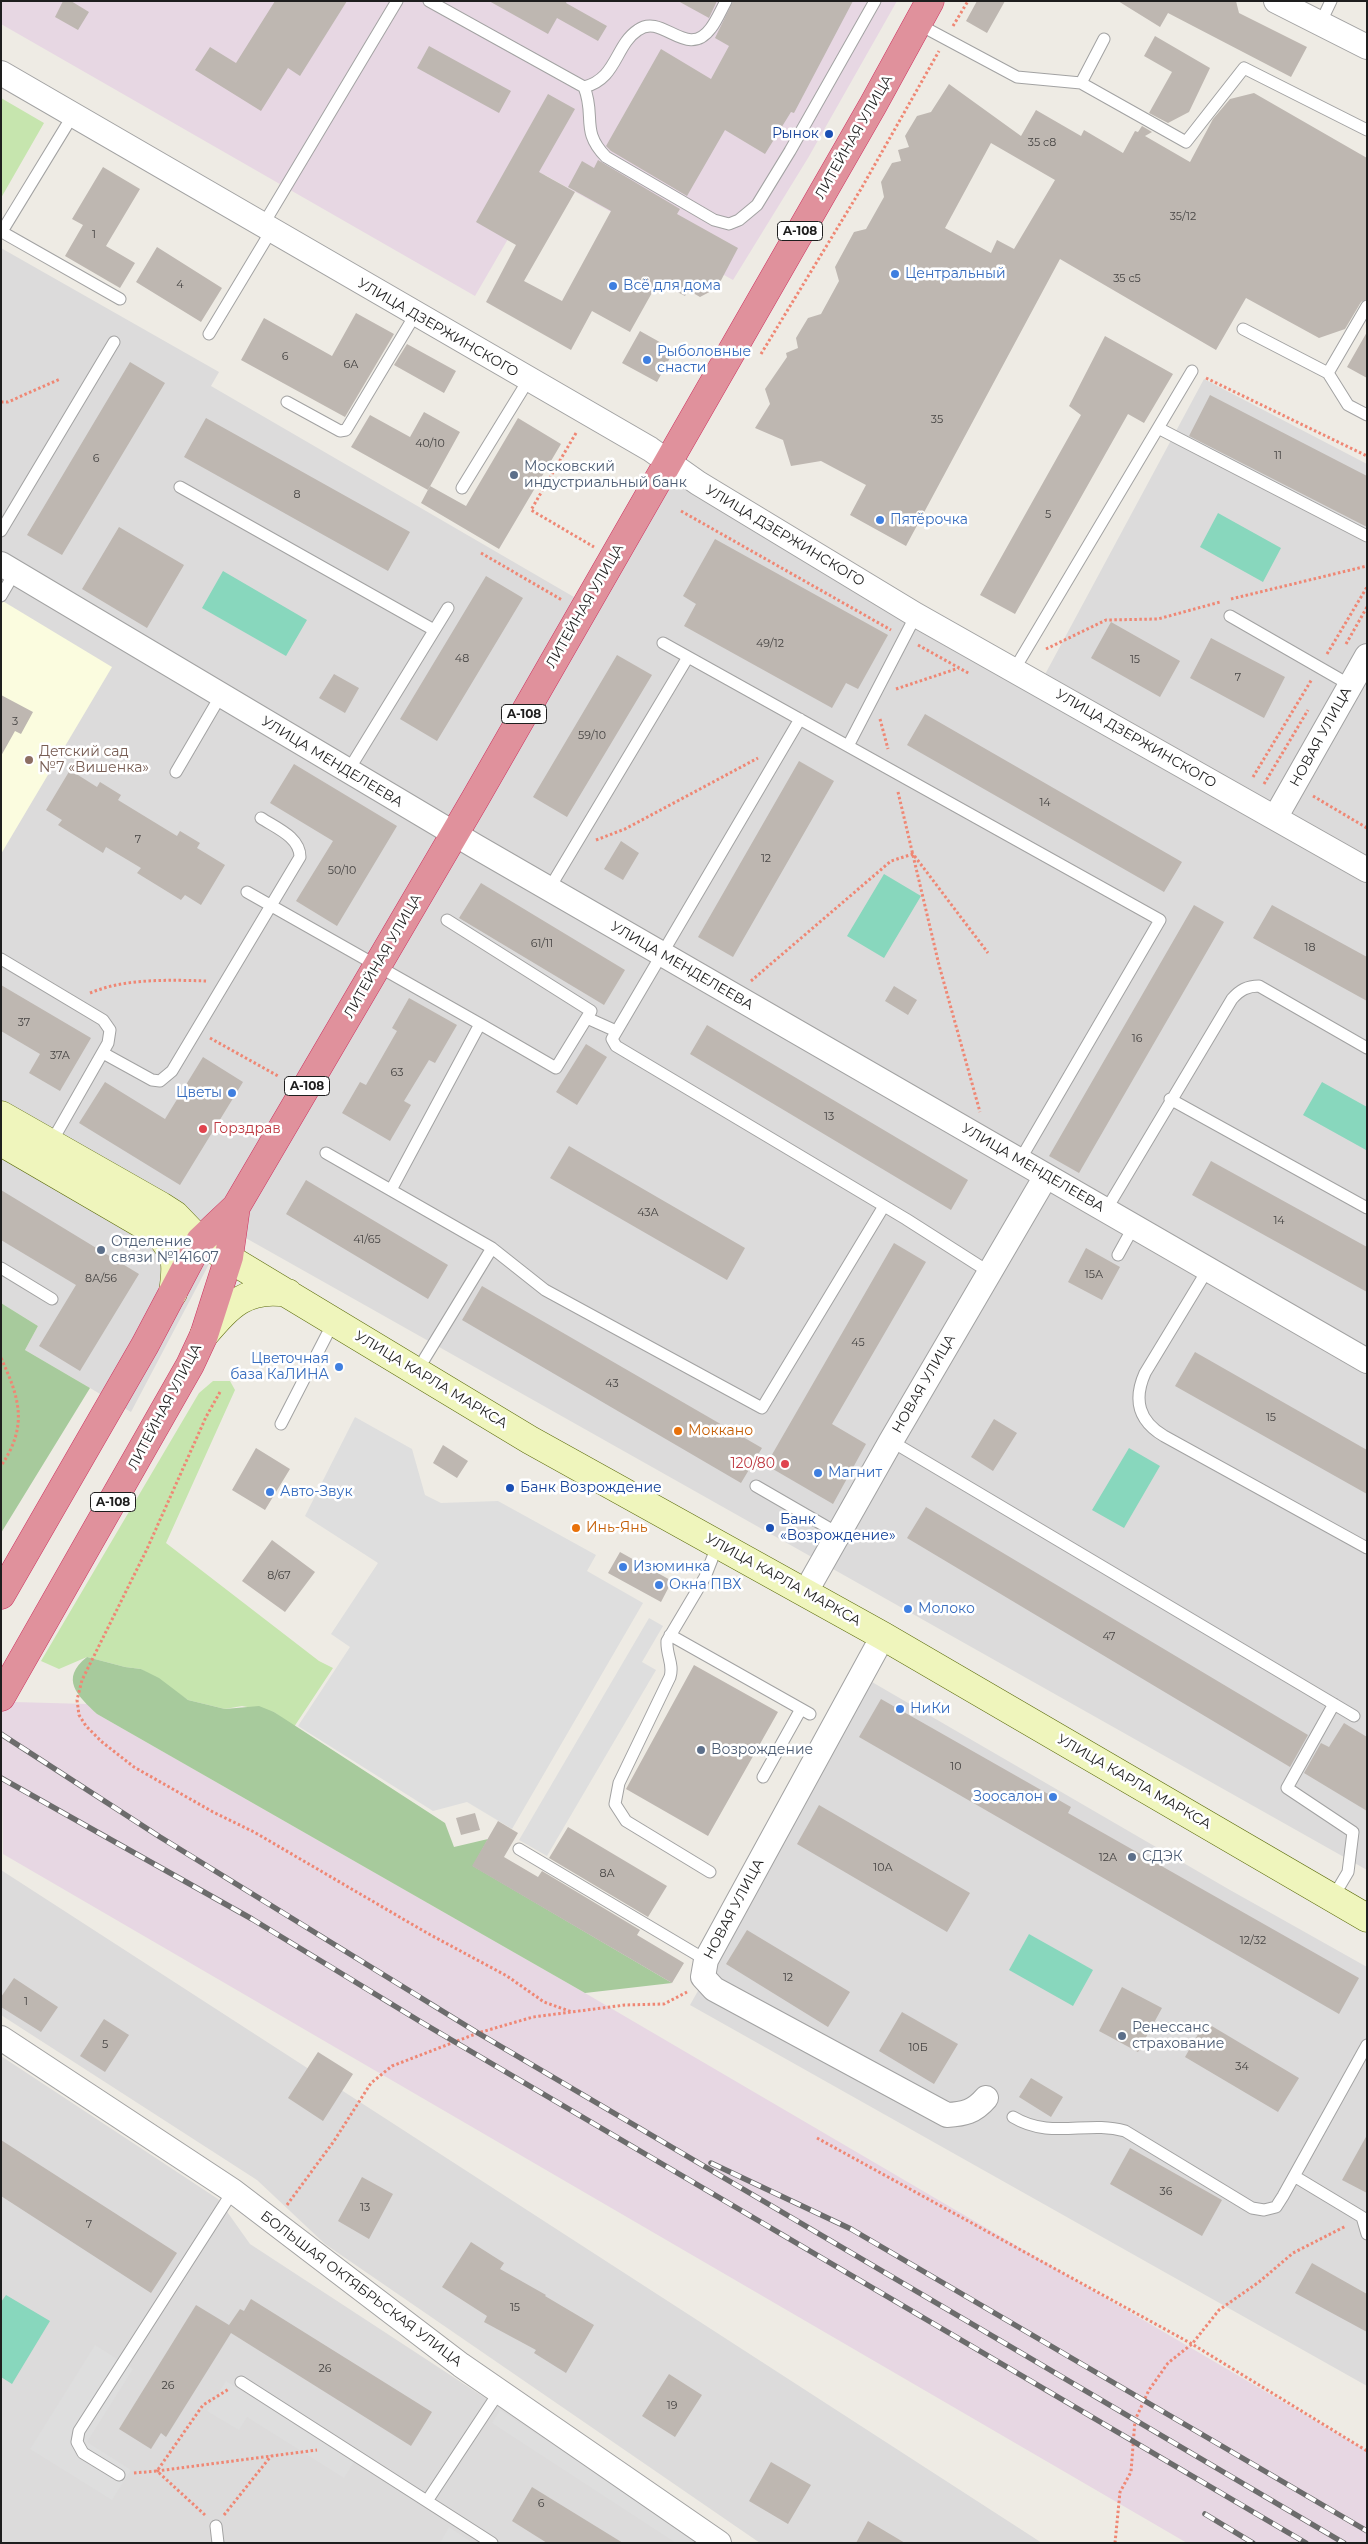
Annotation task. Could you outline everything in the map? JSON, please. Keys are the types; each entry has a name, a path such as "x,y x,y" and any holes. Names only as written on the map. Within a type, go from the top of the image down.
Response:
{"highway":[{"name":"ЛИТЕЙНАЯ УЛИЦА","path":"1,1595 146,1345 200,1241 236,1207 378,966 873,105 924,12"},
{"name":"ЛИТЕЙНАЯ УЛИЦА","path":"1,1697 190,1365 204,1335 229,1257 236,1207"}],"street":[{"path":"1276,1 1367,47"},
{"name":"УЛИЦА ДЗЕРЖИНСКОГО","path":"1,73 668,461 698,483 916,615 1367,870"},
{"name":"УЛИЦА МЕНДЕЛЕЕВА","path":"8,568 454,834 1367,1361"},
{"name":"НОВАЯ УЛИЦА","path":"1275,818 1340,680 1367,656"},
{"name":"УЛИЦА КАРЛА МАРКСА","path":"1,1115 175,1215 200,1241 530,1440 883,1636 1367,1918"},
{"name":"УЛИЦА КАРЛА МАРКСА","path":"1,1142 159,1234 200,1241"},
{"name":"НОВАЯ УЛИЦА","path":"805,1593 891,1441 1046,1176"},
{"name":"УЛИЦА КАРЛА МАРКСА","path":"159,1234 172,1250 177,1268 173,1293"},
{"name":"А-108","path":"204,1335 225,1311 256,1292 273,1291 288,1294"},
{"name":"НОВАЯ УЛИЦА","path":"883,1636 704,1968 714,1989 947,2115 964,2114 977,2109 986,2098"},
{"name":"БОЛЬШАЯ ОКТЯБРЬСКАЯ УЛИЦА","path":"1,2038 233,2191 461,2366 719,2543"}],"lane":[{"path":"210,334 267,228 397,1"},
{"path":"429,1 584,88 588,96 591,136 595,146 606,157 714,220 729,224 739,220 757,205 790,151 874,1"},
{"path":"584,88 602,79 638,30 648,26 660,27 680,38 691,40 700,38 710,29 726,1"},
{"path":"1320,24 1331,1"},
{"path":"924,12 946,39 1017,77 1081,83 1186,142 1244,68 1367,130"},
{"path":"1081,83 1104,39"},
{"path":"73,115 2,232 120,299"},
{"path":"1328,373 1367,306"},
{"path":"287,402 340,431 346,430 416,315"},
{"path":"1243,329 1328,373 1348,405 1367,416"},
{"path":"1,531 114,342"},
{"path":"1014,670 1160,429 1192,371"},
{"path":"462,488 529,379"},
{"path":"1160,429 1367,536"},
{"path":"180,487 434,630"},
{"path":"1,596 8,568"},
{"path":"348,771 448,608"},
{"path":"848,746 916,615"},
{"path":"1230,616 1340,680"},
{"path":"662,642 1160,920 1020,1160"},
{"path":"549,889 688,657"},
{"path":"176,772 221,695"},
{"path":"800,719 612,1039 616,1046 884,1206 989,1272"},
{"path":"103,1053 145,1078 160,1080 172,1071 300,856 300,849 287,835 261,818"},
{"path":"247,892 556,1068 591,1011 447,920"},
{"path":"1,959 107,1024 111,1035 103,1053 51,1143"},
{"path":"1106,1210 1170,1099 1232,999 1240,990 1250,986 1259,986 1367,1048"},
{"path":"587,1018 616,1031"},
{"path":"391,1190 480,1024"},
{"path":"1170,1099 1367,1208"},
{"path":"326,1153 492,1248 545,1290 762,1408 884,1206"},
{"path":"1118,1254 1134,1226"},
{"path":"417,1371 492,1248"},
{"path":"1,1268 52,1300"},
{"path":"1208,1269 1139,1385 1142,1416 1159,1432 1367,1548"},
{"path":"281,1424 334,1321"},
{"path":"891,1441 1354,1716"},
{"path":"756,1486 839,1534"},
{"path":"710,1872 626,1821 615,1804 619,1783 673,1668 666,1650 670,1635 705,1577 718,1544"},
{"path":"670,1635 806,1711 763,1777"},
{"path":"1332,1899 1348,1872 1353,1832 1287,1788 1334,1704"},
{"path":"519,1849 704,1968"},
{"path":"1013,2117 1026,2125 1045,2129 1112,2128 1125,2132 1252,2208 1264,2210 1276,2207 1367,2045"},
{"path":"1294,2176 1362,2217 1367,2234"},
{"path":"119,2475 84,2453 77,2442 79,2431 233,2191"},
{"path":"241,2382 492,2543"},
{"path":"427,2501 499,2392"},
{"path":"216,2526 218,2543"}],"path":[{"path":"758,357 865,181 968,1"},
{"path":"1192,371 1367,456"},
{"path":"1,402 8,402 60,379"},
{"path":"576,433 531,510 594,547"},
{"path":"481,553 562,600"},
{"path":"1039,652 1106,620 1158,619 1367,566"},
{"path":"1340,680 1367,607"},
{"path":"960,668 875,696 939,965 990,1143"},
{"path":"1264,784 1310,708"},
{"path":"572,849 625,829 786,743"},
{"path":"1308,793 1367,828"},
{"path":"913,854 988,953"},
{"path":"748,983 891,861 913,854"},
{"path":"71,1001 100,989 133,984 226,981"},
{"path":"196,1030 278,1076"},
{"path":"1,1358 16,1394 19,1426 12,1450 1,1466"},
{"path":"220,1392 206,1417 147,1549 82,1680 77,1700 79,1715 86,1726 102,1742 134,1767 213,1812 254,1832 426,1933 507,1976 544,2002 572,2012"},
{"path":"274,2222 334,2141 371,2083 380,2073 410,2058 478,2033 532,2017 625,2005 664,2004 693,1989 704,1968"},
{"path":"817,2138 1192,2344 1367,2451"},
{"path":"1115,2543 1120,2492 1131,2472 1135,2420 1149,2390 1168,2363 1192,2344 1219,2310 1259,2282 1293,2253 1362,2217"},
{"path":"157,2470 203,2405 241,2382"},
{"path":"119,2475 342,2447"},
{"path":"157,2470 216,2526 271,2456"}],"shaded area":[{"path":"1,1 897,1 808,158 733,280 545,175 475,296 1,24"},
{"path":"1,248 219,372 211,386 598,611 675,479 1035,693 1204,379 1367,464 1367,1870 228,1228 131,1412 25,1350 38,1326 1,1303"},
{"name":"Детский сад №7 «Вишенка»","path":"1,600 112,667 1,854"},
{"path":"355,1417 412,1449 425,1495 441,1503 498,1501 596,1555 587,1571 643,1603 512,1829 467,1802 433,1811 298,1726 350,1647 331,1634 378,1563 305,1516"},
{"path":"649,1618 663,1626 642,1662 656,1670 547,1856 519,1840"},
{"path":"872,1682 1230,1890 1367,1967 1367,2386 690,2005"},
{"path":"1,1695 14,1702 87,1704 97,1714 585,1993 1367,2451 1367,2543 1187,2543 3,1854"},
{"path":"1,1870 1042,2543 760,2543 325,2244 257,2180 1,2015"},
{"path":"1,2056 218,2199 250,2244 707,2543 1,2543"},
{"path":"95,2345 133,2369 87,2442 131,2470 112,2500 30,2449"},
{"path":"226,2381 354,2462 344,2478 247,2417 239,2430 207,2411"},
{"path":"500,2410 704,2543 676,2543 492,2423"},
{"path":"449,2527 473,2543 440,2543"}],"green space":[{"path":"1,98 44,123 1,198"},
{"path":"1218,513 1281,548 1263,582 1200,547"},
{"path":"223,571 307,620 286,656 202,608"},
{"path":"884,874 921,896 884,958 847,936"},
{"path":"1322,1082 1367,1107 1366,1150 1303,1115"},
{"path":"1,1303 38,1326 25,1350 90,1388 1,1533"},
{"path":"213,1381 230,1381 235,1390 166,1543 319,1661 333,1668 294,1727 274,1712 242,1706 225,1709 188,1700 141,1669 125,1667 87,1657 59,1669 41,1661 199,1393"},
{"path":"1129,1448 1160,1466 1124,1528 1092,1510"},
{"path":"87,1657 125,1667 141,1669 159,1678 188,1700 225,1709 259,1706 274,1712 445,1823 454,1847 488,1839 473,1866 672,1983 585,1993 97,1714 83,1701 74,1687 74,1673"},
{"path":"1029,1934 1093,1970 1073,2006 1009,1970"},
{"path":"6,2295 50,2321 12,2384 1,2377 1,2302"}],"building":[{"path":"63,1 71,1 89,12 78,30 55,17"},
{"path":"275,1 347,1 300,76 288,68 261,111 195,70 210,47 236,63"},
{"path":"489,1 567,1 566,3 607,26 598,41 557,18 548,34"},
{"path":"678,1 717,1 709,18"},
{"path":"733,1 853,1 794,113 791,112 765,154 725,130 687,196 611,151 606,146 661,49 711,79 729,46 715,38"},
{"path":"977,1 1005,1 987,33 966,21"},
{"path":"1118,1 1236,1 1239,13 1307,47 1291,77 1168,13 1160,27"},
{"path":"1155,36 1210,68 1189,112 1168,123 1149,113 1172,72 1144,56"},
{"path":"429,46 511,91 499,113 417,68"},
{"path":"949,84 1021,136 1036,110 1081,136 1084,130 1123,153 1135,131 1138,132 1142,126 1152,132 1145,136 1190,162 1213,119 1230,99 1254,93 1367,158 1367,299 1361,302 1345,329 1319,338 1246,298 1216,350 1060,259 906,546 850,515 866,485 821,461 791,466 783,440 755,428 770,404 765,389 787,357 786,353 798,348 796,338 808,318 821,314 839,281 835,267 854,232 866,229 884,197 881,182 892,163 901,161 898,150 909,147 905,136 917,116 931,112","holes":["991,143 1055,180 1014,249 997,240 991,253 945,228"]},
{"path":"548,94 575,109 539,172 575,192 524,281 562,301 611,211 568,187 582,161 594,168 598,160 680,209 677,214 738,248 717,288 700,297 688,290 685,296 658,282 630,332 592,311 571,350 486,302 516,245 476,222"},
{"path":"103,167 140,189 106,246 135,263 120,288 65,256 83,225 72,219"},
{"path":"157,247 222,288 201,322 136,282"},
{"path":"356,313 394,334 345,417 241,360 264,318 332,356"},
{"name":"Рыболовные снасти","path":"640,331 665,345 662,351 671,356 657,382 622,363"},
{"path":"1367,332 1367,378 1347,367"},
{"path":"1105,336 1173,374 1144,423 1128,414 1015,614 980,595 1081,415 1069,406"},
{"path":"407,344 456,371 444,393 394,365"},
{"path":"130,362 165,383 62,555 27,535"},
{"path":"1210,395 1367,476 1367,527 1189,436"},
{"path":"424,412 460,432 428,490 351,447 370,415 410,437"},
{"path":"206,418 410,532 388,571 184,457"},
{"name":"Московский индустриальный банк","path":"518,418 561,444 499,549 421,503 430,486 466,506"},
{"path":"119,527 184,565 147,628 82,589"},
{"path":"715,539 888,635 858,689 846,683 832,708 684,626 696,604 683,596"},
{"path":"486,576 523,598 437,741 400,719"},
{"path":"1111,622 1180,661 1160,697 1091,658"},
{"path":"1211,638 1285,677 1264,718 1190,678"},
{"path":"617,655 652,675 567,817 533,797"},
{"path":"334,674 359,688 345,713 319,698"},
{"path":"1,695 33,712 21,734 15,731 1,756"},
{"path":"925,714 1182,862 1164,892 907,745"},
{"path":"799,761 834,781 733,957 698,937"},
{"path":"294,764 397,826 337,926 296,901 333,841 270,803"},
{"path":"70,770 97,787 100,782 121,795 118,800 177,836 180,831 200,843 197,848 225,865 201,905 185,895 181,900 137,873 141,868 106,847 103,853 58,825 62,820 46,810"},
{"path":"621,841 639,853 623,880 604,869"},
{"path":"481,883 625,970 604,1005 459,918"},
{"path":"1194,905 1224,922 1079,1173 1049,1156"},
{"path":"1272,905 1367,957 1367,1001 1253,938"},
{"path":"1,985 91,1038 60,1091 29,1073 40,1054 1,1031"},
{"path":"894,986 917,1000 908,1015 885,1001"},
{"path":"409,998 457,1025 435,1063 429,1060 404,1101 411,1105 390,1141 342,1113 360,1082 366,1085 397,1031 392,1028"},
{"path":"707,1025 968,1180 951,1210 690,1054"},
{"path":"586,1044 607,1057 577,1105 556,1092"},
{"path":"203,1057 243,1082 180,1185 79,1123 105,1082 165,1119"},
{"path":"569,1146 745,1248 727,1280 550,1178"},
{"path":"1211,1161 1367,1247 1367,1292 1192,1195"},
{"path":"306,1180 448,1265 428,1299 286,1214"},
{"path":"1,1190 139,1274 80,1371 39,1346 76,1285 1,1240"},
{"path":"894,1243 926,1262 832,1424 866,1444 833,1504 766,1465"},
{"path":"1086,1248 1120,1267 1102,1300 1068,1282"},
{"path":"482,1286 762,1448 741,1483 462,1320"},
{"path":"1195,1352 1367,1450 1367,1494 1175,1386"},
{"path":"994,1419 1017,1433 993,1471 971,1457"},
{"path":"443,1445 468,1461 457,1478 433,1463"},
{"path":"256,1448 290,1469 265,1510 232,1490"},
{"path":"926,1507 1308,1735 1290,1767 907,1538"},
{"path":"272,1540 315,1572 285,1612 242,1581"},
{"path":"620,1552 672,1581 661,1602 608,1573"},
{"name":"Возрождение","path":"694,1665 778,1712 708,1836 626,1789"},
{"path":"881,1699 1071,1807 1068,1813 1359,1978 1339,2014 859,1737"},
{"path":"1344,1723 1367,1737 1367,1811 1304,1773 1321,1743 1329,1747"},
{"path":"819,1805 970,1893 947,1932 797,1844"},
{"path":"475,1813 480,1830 461,1835 456,1818"},
{"path":"498,1821 518,1833 504,1857 538,1877 542,1871 640,1930 637,1935 684,1963 672,1983 472,1866"},
{"path":"568,1827 667,1886 648,1917 549,1858"},
{"path":"747,1930 850,1992 828,2027 726,1964"},
{"path":"14,1978 58,2007 41,2032 1,2007 1,1997"},
{"path":"1122,1987 1162,2008 1138,2052 1099,2031"},
{"path":"902,2012 958,2044 934,2084 879,2051"},
{"path":"104,2019 129,2035 105,2072 80,2056"},
{"path":"1205,2022 1299,2078 1278,2112 1185,2057"},
{"path":"318,2052 353,2074 323,2121 288,2098"},
{"path":"1031,2078 1063,2097 1051,2117 1019,2097"},
{"path":"1367,2135 1367,2193 1342,2180"},
{"path":"1,2140 177,2253 151,2293 1,2196"},
{"path":"1130,2148 1222,2200 1202,2236 1110,2184"},
{"path":"362,2177 393,2194 369,2239 338,2221"},
{"path":"471,2242 504,2263 500,2269 594,2325 566,2373 534,2353 536,2350 484,2322 487,2316 442,2287"},
{"path":"1312,2263 1367,2294 1367,2332 1295,2293"},
{"path":"251,2299 432,2412 411,2446 231,2333 166,2437 161,2433 151,2449 119,2429 196,2305 229,2325 240,2309 244,2311"},
{"path":"669,2374 702,2395 675,2437 642,2416"},
{"path":"771,2462 811,2485 788,2524 749,2501"},
{"path":"532,2487 623,2543 547,2543 512,2521"},
{"path":"868,2521 905,2543 856,2543"}],"railway":[{"path":"1,1734 160,1837 478,2033 1344,2543"},
{"path":"1,1778 252,1919 421,2022 1306,2543"},
{"path":"711,2163 851,2229 1367,2531"},
{"path":"1205,2514 1253,2543"}],"place":[{"name":"Рынок","path":"829,134"},
{"name":"Центральный","path":"895,274"},
{"name":"Всё для дома","path":"613,286"},
{"name":"Рыболовные снасти","path":"647,360"},
{"name":"Московский индустриальный банк","path":"514,475"},
{"name":"Пятёрочка","path":"880,520"},
{"name":"Детский сад №7 «Вишенка»","path":"29,760"},
{"name":"Цветы","path":"232,1093"},
{"name":"Горздрав","path":"203,1129"},
{"name":"Отделение связи №141607","path":"101,1250"},
{"name":"Цветочная база КаЛИНА","path":"339,1367"},
{"name":"Моккано","path":"678,1431"},
{"name":"120/80","path":"785,1464"},
{"name":"Магнит","path":"818,1473"},
{"name":"Банк Возрождение","path":"510,1488"},
{"name":"Авто-Звук","path":"270,1492"},
{"name":"Инь-Янь","path":"576,1528"},
{"name":"Банк «Возрождение»","path":"770,1528"},
{"name":"Изюминка","path":"623,1567"},
{"name":"Окна ПВХ","path":"659,1585"},
{"name":"Молоко","path":"908,1609"},
{"name":"НиКи","path":"900,1709"},
{"name":"Возрождение","path":"701,1750"},
{"name":"Зоосалон","path":"1053,1797"},
{"name":"СДЭК","path":"1132,1857"},
{"name":"Ренессанс страхование","path":"1122,2036"}]}
